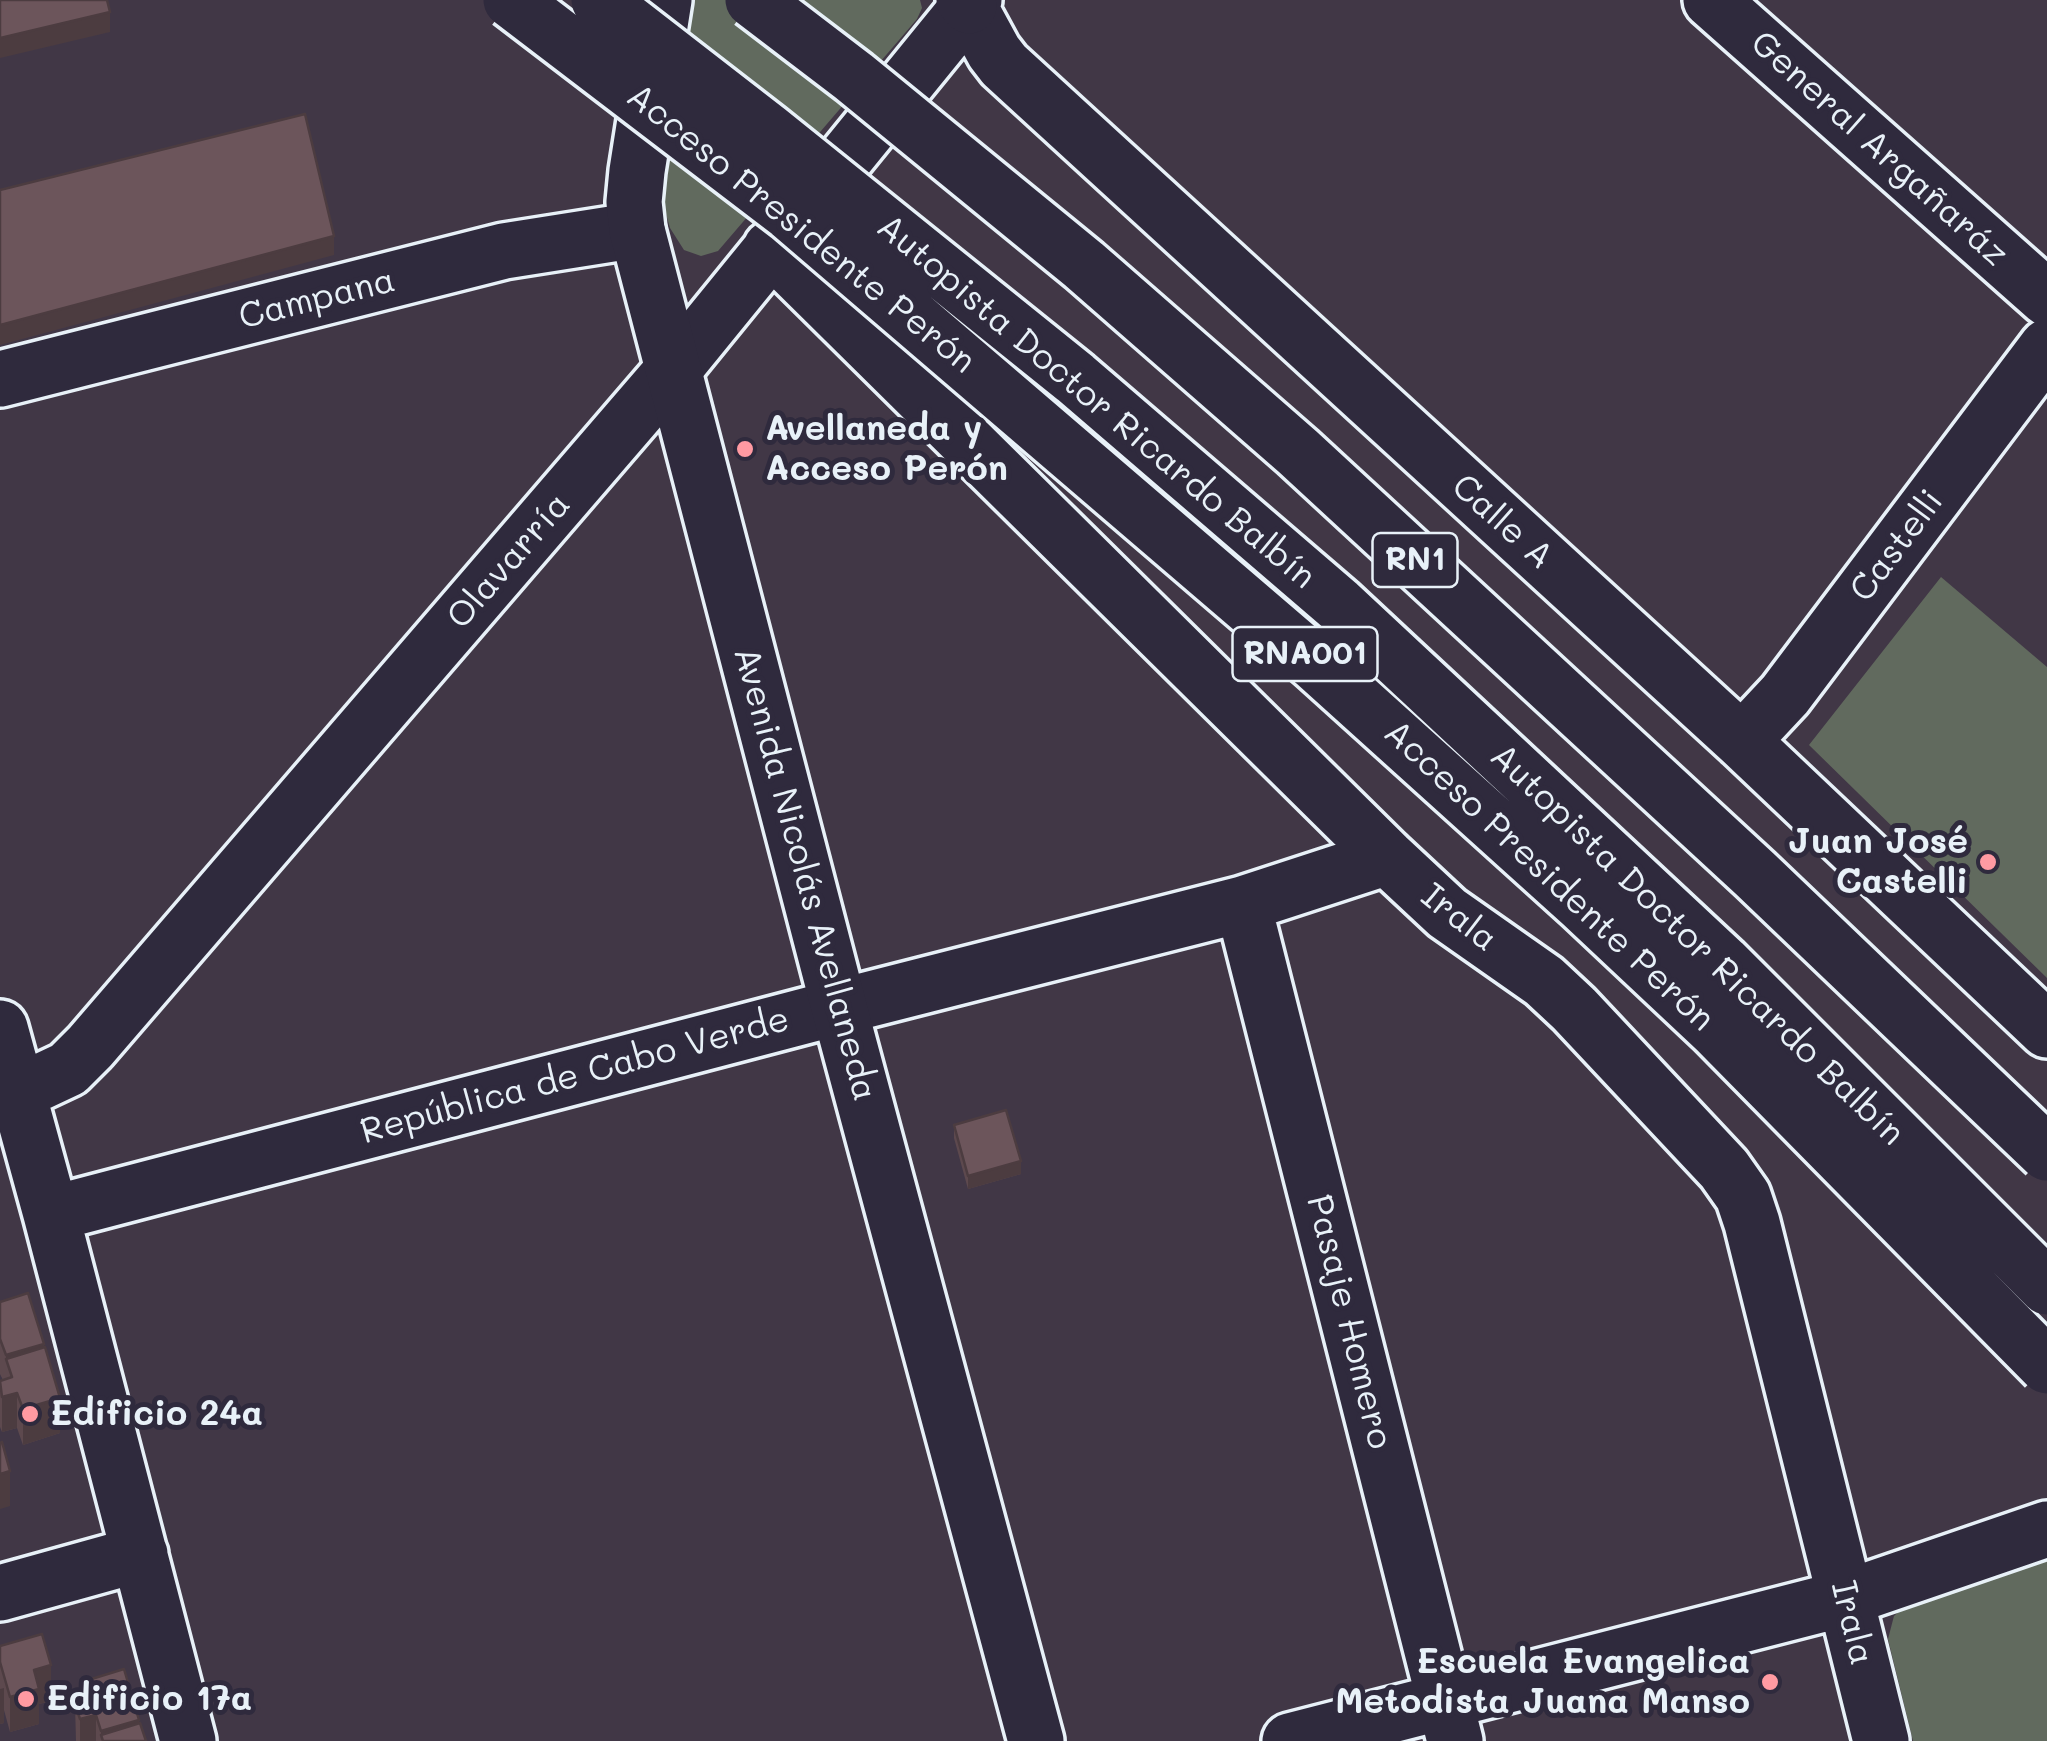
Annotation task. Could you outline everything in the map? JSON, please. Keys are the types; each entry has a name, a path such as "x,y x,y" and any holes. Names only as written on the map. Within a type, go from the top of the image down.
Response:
{"main road":[{"name":"Acceso Presidente Perón","path":"511,0 790,212 1330,676 1716,1030 2047,1366"},
{"name":"Autopista Doctor Ricardo Balbín","path":"599,0 1075,378 1338,604 1724,964 2047,1287"},
{"name":"Avenida Nicolás Avellaneda","path":"664,0 636,171 637,230 839,1007 1036,1741"},
{"name":"RN1","path":"753,0 854,76 1068,253 1298,452 1755,874 2047,1154"},
{"name":"General Argañaráz","path":"1710,0 2047,298"},
{"name":"Olavarría","path":"18,1093 68,1069 90,1048 673,370 969,2"},
{"name":"Calle A","path":"969,2 1004,65 1742,741 2047,1030"},
{"name":"Campana","path":"0,379 504,251 637,230"},
{"name":"Irala","path":"770,248 1387,857 1446,912 1544,982 1574,1009 1724,1169 1742,1196 1752,1223 1881,1741"},
{"name":"Castelli","path":"1742,741 1785,694 2047,347"},
{"name":"República de Cabo Verde","path":"31,1194 839,1007 1243,904 1387,857"},
{"name":"Pasaje Homero","path":"1243,904 1450,1722"},
{"path":"0,1028 18,1093 31,1194 140,1554 188,1741"},
{"path":"1290,1741 1450,1722 1846,1598 2047,1530"},
{"path":"0,1593 140,1554"}],"green space":[{"path":"684,0 920,0 922,8 917,19 718,251 701,256 684,250 670,228 660,193"},
{"name":"Juan José Castelli","path":"1941,577 2047,667 2047,978 1809,745"},
{"path":"2047,1550 2047,1741 1913,1741 1888,1639 1894,1616 1918,1593"}],"building":[{"path":"0,0 107,0 110,12 0,38"},
{"path":"305,114 334,236 0,325 0,190"},
{"path":"1006,1110 1021,1161 968,1176 954,1125"},
{"path":"28,1293 44,1344 6,1355 0,1339 0,1302"},
{"path":"45,1347 60,1398 23,1409 17,1393 2,1397 0,1381 12,1377 6,1359"},
{"path":"0,1443 10,1471 0,1474"},
{"path":"42,1634 51,1665 34,1670 39,1689 10,1697 0,1662 0,1646"},
{"path":"124,1669 139,1720 101,1731 96,1715 80,1719 75,1704 90,1699 85,1681"},
{"path":"140,1723 146,1741 103,1741 101,1735"}],"place":[{"name":"Avellaneda y Acceso Perón","path":"745,449"},
{"name":"Juan José Castelli","path":"1988,862"},
{"name":"Edificio 24a","path":"30,1414"},
{"name":"Escuela Evangelica Metodista Juana Manso","path":"1770,1682"},
{"name":"Edificio 17a","path":"26,1699"}]}
